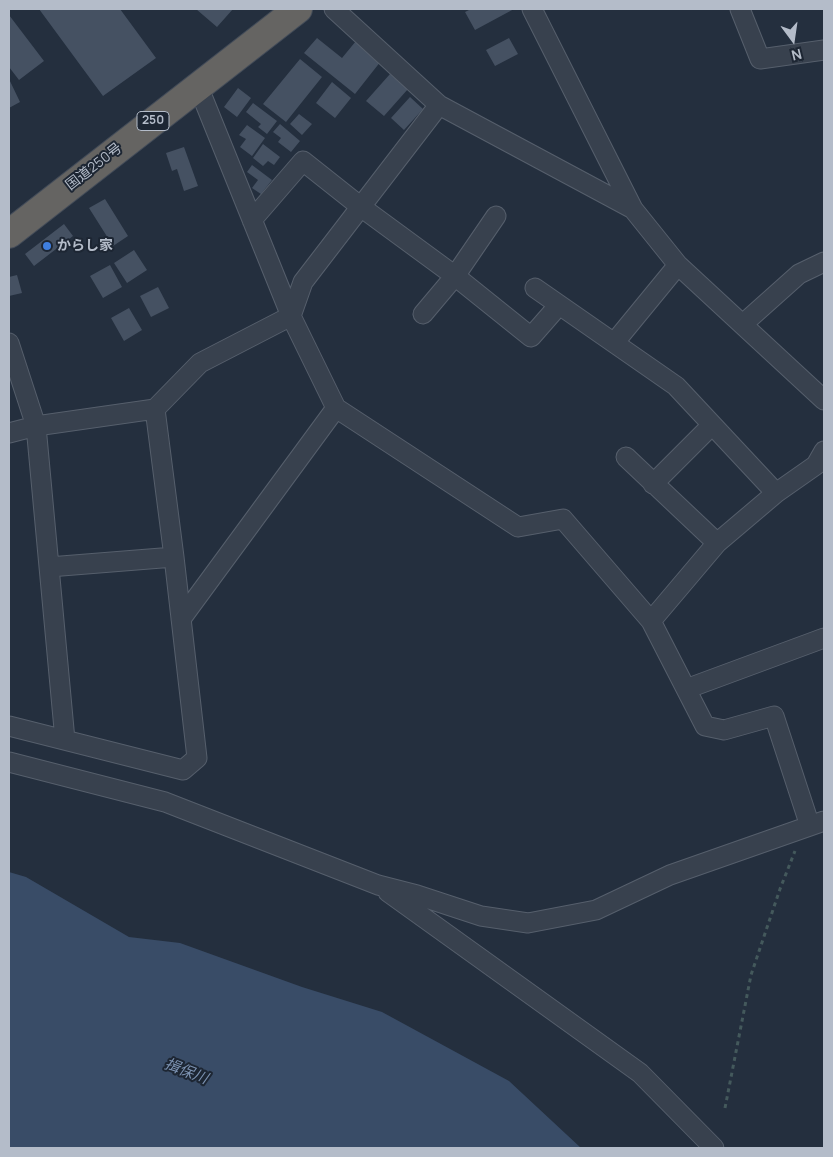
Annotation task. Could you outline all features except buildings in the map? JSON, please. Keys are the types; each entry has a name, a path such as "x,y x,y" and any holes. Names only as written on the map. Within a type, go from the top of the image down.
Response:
{"highway":[{"name":"国道250号","path":"9,234 298,9"}],"street":[{"path":"334,9 439,105 633,209"},
{"path":"532,9 633,209 678,265 824,400"},
{"path":"740,9 760,59 824,50"},
{"path":"9,762 165,802 378,886 417,895 480,916 528,922 596,910 670,875 817,823 774,716 724,730 705,726 651,621 563,519 518,527 336,408 292,316 198,86"},
{"path":"9,433 36,426 155,409 200,363 292,316 303,282 439,105"},
{"path":"252,220 303,161 361,207 455,276 531,337 559,304"},
{"path":"423,314 455,276 496,216"},
{"path":"742,324 799,274 824,262"},
{"path":"614,343 678,265"},
{"path":"535,288 676,386 776,493"},
{"path":"9,343 36,426 65,740"},
{"path":"181,619 336,408"},
{"path":"9,726 183,770 197,758 155,409"},
{"path":"653,484 712,425"},
{"path":"651,621 717,543 776,493 816,465 824,452"},
{"path":"626,457 717,543"},
{"path":"49,567 174,557"},
{"path":"686,689 824,638"},
{"path":"378,886 640,1073 714,1148"}],"path":[{"path":"725,1108 751,975 793,854 817,823"}],"water":[{"name":"揖保川","path":"9,872 26,877 129,937 180,943 302,987 382,1012 509,1081 581,1148 9,1148"}],"place":[{"name":"からし家","path":"47,246"}]}
